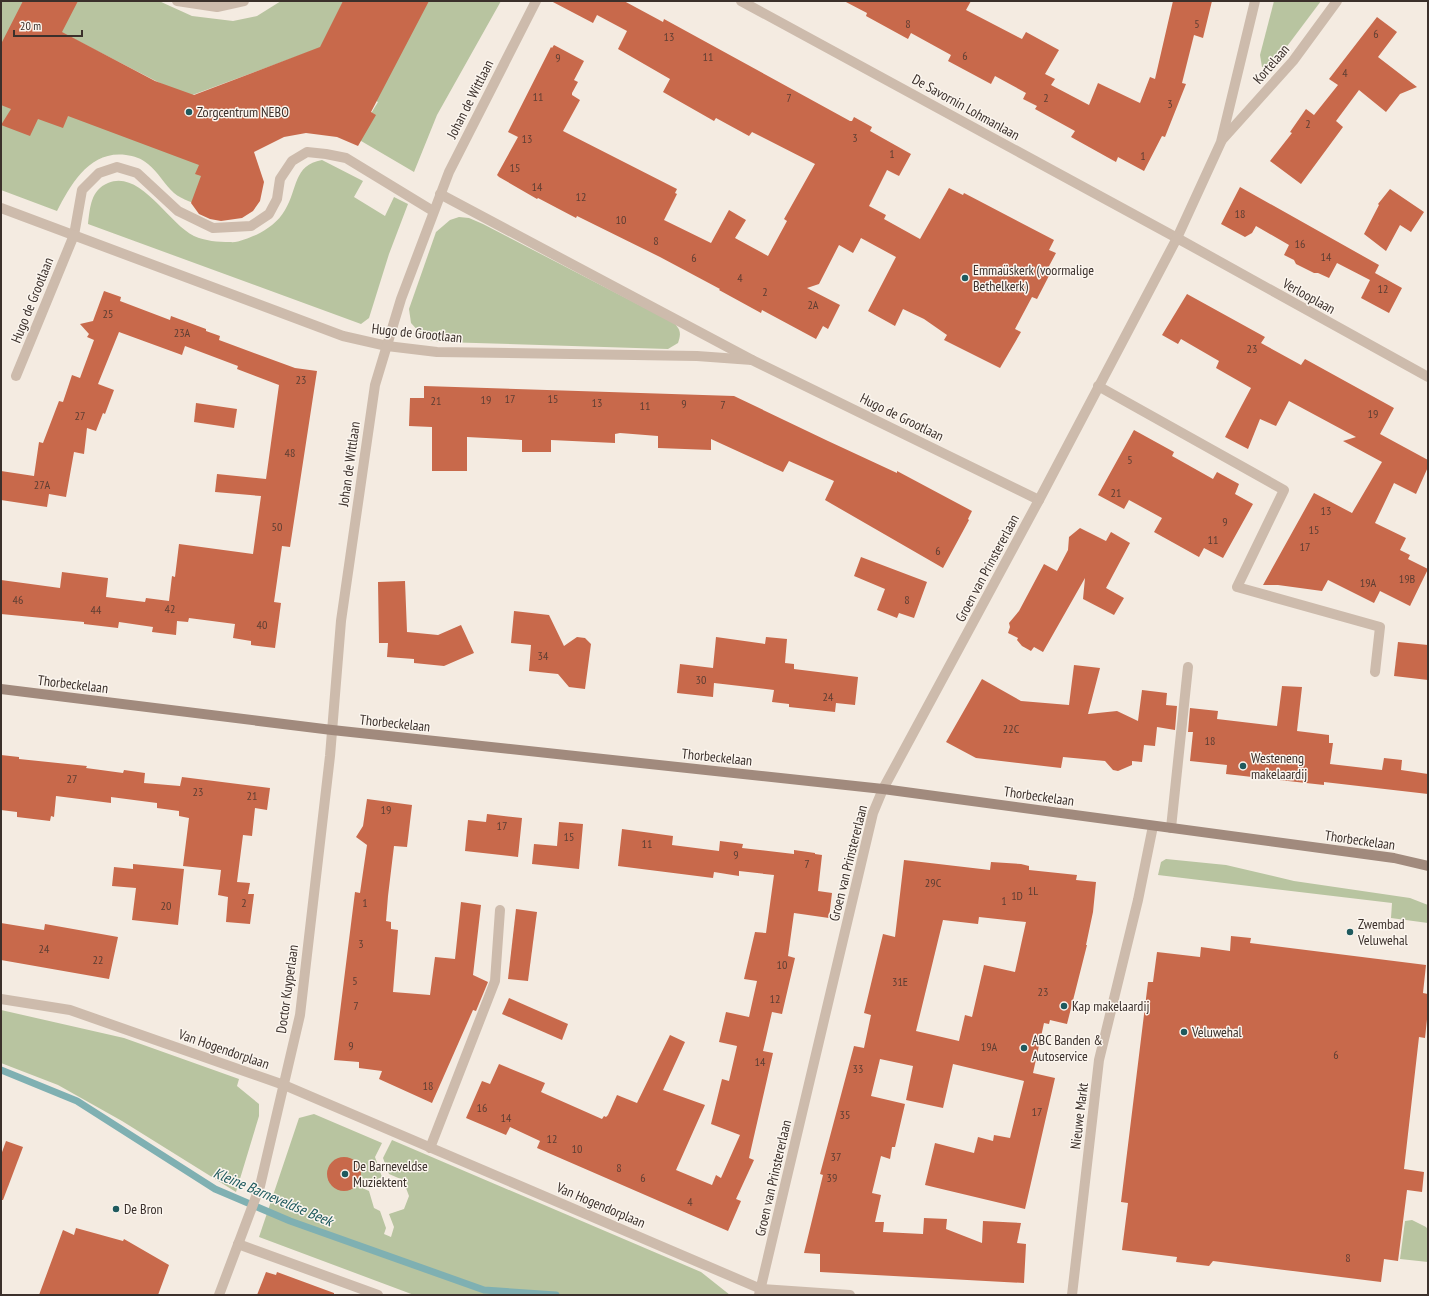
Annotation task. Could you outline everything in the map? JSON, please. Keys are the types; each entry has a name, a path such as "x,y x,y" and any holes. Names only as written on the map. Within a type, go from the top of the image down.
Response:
{"main road":[{"name":"Thorbeckelaan","path":"1,689 332,730 883,789 1394,858 1428,866"}],"street":[{"path":"177,1 218,7 244,1"},
{"name":"Johan de Wittlaan","path":"332,730 341,621 375,385 401,299 449,172 536,1"},
{"name":"De Savornin Lohmanlaan","path":"741,1 1177,238"},
{"name":"Kortelaan","path":"1177,238 1221,142 1255,1"},
{"name":"Kortelaan","path":"1221,142 1293,61 1337,1"},
{"path":"74,235 82,190 99,173 117,167 137,173 178,211 213,228 251,226 269,214 277,199 280,180 292,161 307,152 346,158 433,211"},
{"name":"Hugo de Grootlaan","path":"440,194 752,360 1039,500"},
{"name":"Hugo de Grootlaan","path":"1,208 343,336 387,346 437,352 697,356 752,360"},
{"name":"Hugo de Grootlaan","path":"16,376 74,235"},
{"name":"Verlooplaan","path":"1177,238 1428,377"},
{"name":"Groen van Prinstererlaan","path":"760,1292 873,813 883,789 1039,500 1177,238"},
{"path":"1098,386 1284,490 1237,587 1380,627 1375,672"},
{"path":"1172,828 1188,667"},
{"name":"Doctor Kuyperlaan","path":"219,1295 260,1186 300,1015 332,730"},
{"name":"Nieuwe Markt","path":"1072,1295 1099,1060 1138,900 1153,826"},
{"path":"430,1148 496,981 500,910"},
{"name":"Van Hogendorplaan","path":"1,999 70,1010 284,1085 760,1292 850,1295"},
{"path":"240,1240 378,1295"}],"green space":[{"path":"1,1 24,1 1,46"},
{"path":"52,1 159,1 192,16 233,21 257,16 281,1 344,1 325,46 187,97 41,22"},
{"path":"415,1 501,1 437,115 414,172 356,138 378,102 366,95"},
{"path":"1274,1 1321,1 1273,65 1262,67 1260,55"},
{"path":"1,100 68,112 208,167 205,207 177,195 143,160 126,155 113,155 92,163 75,180 57,211 1,190"},
{"path":"322,160 363,181 354,197 385,216 394,197 408,204 389,254 369,318 361,324 88,224 92,200 98,190 108,183 120,181 131,184 142,190 184,229 194,236 216,241 240,241 260,233 276,222 289,202 301,172 313,163"},
{"path":"459,217 469,218 483,224 674,323 680,332 678,343 668,349 442,342 428,340 411,323 409,309 436,232 450,220"},
{"path":"1166,859 1226,865 1294,881 1410,898 1428,905 1428,923 1391,918 1392,903 1158,875 1161,862"},
{"path":"1,1010 124,1038 239,1079 237,1086 259,1104 259,1116 236,1192 122,1121 58,1085 1,1063"},
{"path":"314,1114 382,1143 375,1157 382,1177 373,1181 365,1178 360,1187 369,1191 374,1208 380,1211 386,1228 384,1234 391,1237 394,1227 389,1214 404,1209 409,1196 403,1180 389,1174 383,1158 392,1140 701,1272 730,1295 414,1295 259,1237 299,1118"},
{"path":"1412,1220 1426,1227 1428,1230 1428,1262 1400,1259 1405,1221"}],"building":[{"name":"Zorgcentrum NEBO","path":"23,1 78,1 62,32 155,81 194,95 320,47 343,1 429,1 371,112 376,115 358,146 337,137 306,133 284,137 254,152 264,182 260,201 253,211 242,218 221,221 210,219 199,214 191,203 201,176 195,174 199,165 68,116 63,128 38,119 30,136 1,125 11,109 1,105 1,44"},
{"path":"551,1 624,1 663,22 664,19 850,121 852,121 854,117 872,127 870,131 911,154 899,176 887,170 869,206 886,215 884,219 920,239 949,188 963,195 964,193 1054,240 1049,250 1056,253 1048,268 1052,270 1037,299 1032,297 1015,329 1021,332 1000,368 944,340 947,335 924,319 903,309 895,326 868,311 896,257 861,238 853,253 839,245 819,284 807,288 840,305 828,329 823,326 816,339 762,310 761,313 660,257 577,216 576,218 538,198 537,199 499,177 497,175 518,137 508,132 551,47 552,48 554,45 584,61 574,80 578,82 572,93 572,95 580,100 563,131 677,189 675,193 677,194 664,220 711,243 729,210 746,220 735,238 768,256 787,221 784,219 815,164 752,132 749,136 716,118 714,121 663,92 670,79 618,49 627,31 597,15 593,23"},
{"path":"844,1 971,1 966,10 1022,39 1026,32 1059,50 1045,74 1055,79 1051,85 1089,105 1098,83 1140,103 1150,77 1155,79 1173,1 1212,1 1203,38 1194,35 1182,83 1186,84 1165,137 1162,136 1144,171 1118,157 1116,162 1071,137 1075,131 1035,109 1037,106 1023,99 1026,93 995,76 991,84 948,61 951,55 911,33 908,39 866,16 867,13"},
{"path":"1377,17 1397,32 1378,57 1417,87 1400,94 1386,112 1359,90 1336,121 1343,127 1301,184 1270,161 1292,133 1290,132 1306,109 1314,115 1338,85 1329,79"},
{"path":"1240,187 1379,265 1375,273 1402,288 1389,313 1361,298 1370,280 1337,263 1329,278 1318,273 1314,273 1296,264 1294,260 1284,255 1289,245 1256,226 1252,233 1245,237 1221,224"},
{"path":"1390,189 1424,212 1411,232 1400,225 1386,251 1364,234 1379,205 1378,204"},
{"path":"104,291 121,297 120,301 170,320 171,316 206,329 206,331 220,336 219,340 295,368 317,371 290,547 282,546 274,602 281,603 275,648 251,645 251,641 233,638 235,624 189,618 188,622 177,621 176,635 152,632 153,627 119,622 118,628 84,624 84,622 1,614 1,580 60,588 62,572 108,578 106,597 145,602 146,598 169,601 172,576 175,577 179,544 253,554 261,496 215,492 217,474 266,479 279,385 237,369 238,366 185,346 182,355 119,332 98,384 114,390 105,414 103,413 96,431 87,428 84,454 74,452 66,497 49,494 47,507 1,500 1,471 34,476 39,442 43,443 59,401 63,402 72,375 80,378 94,340 87,337 89,334 80,324 93,321"},
{"path":"1187,294 1265,337 1261,343 1301,365 1305,359 1394,408 1380,434 1428,460 1428,467 1416,494 1394,483 1375,523 1406,538 1400,550 1410,555 1408,559 1428,569 1410,606 1380,591 1374,603 1328,580 1322,591 1278,585 1263,585 1314,493 1352,513 1382,462 1343,441 1356,437 1289,401 1276,426 1260,419 1248,449 1225,437 1251,388 1216,368 1219,361 1181,339 1178,344 1162,335"},
{"path":"424,386 734,396 897,473 897,471 972,511 968,519 969,520 943,568 825,500 834,481 789,461 783,472 711,439 711,450 658,448 658,436 620,433 615,434 615,443 551,440 551,452 522,452 522,440 467,437 467,471 432,471 432,427 409,426 410,398 424,398"},
{"path":"196,403 237,409 234,428 194,422"},
{"path":"1134,430 1174,452 1172,456 1213,479 1217,472 1239,484 1235,494 1253,504 1223,558 1204,548 1199,557 1154,532 1162,518 1129,500 1124,509 1098,495"},
{"path":"1080,528 1106,541 1111,532 1130,543 1106,588 1124,598 1114,615 1083,599 1085,578 1043,652 1034,647 1031,651 1022,646 1017,640 1018,638 1008,633 1010,627 1009,623 1019,611 1044,564 1057,571 1068,550 1069,537"},
{"path":"861,557 927,582 914,618 899,613 897,618 877,610 885,589 854,576"},
{"path":"405,581 407,632 438,635 461,625 474,653 444,666 414,663 414,659 387,657 388,643 379,643 378,582"},
{"path":"514,611 549,615 564,646 577,637 585,638 591,644 585,689 569,687 558,674 529,671 531,645 511,643"},
{"path":"716,637 765,644 766,637 787,639 785,663 794,664 794,669 858,677 855,705 836,703 835,712 789,707 789,704 772,702 774,690 714,683 713,697 677,693 680,664 713,668"},
{"path":"1398,642 1428,645 1428,680 1394,676"},
{"path":"1074,665 1100,668 1088,714 1117,711 1138,721 1142,690 1167,693 1166,705 1177,706 1175,730 1157,727 1155,746 1144,745 1142,762 1132,761 1132,765 1118,771 1113,770 1105,761 1063,757 1061,768 976,758 946,742 982,679 1021,701 1069,705"},
{"path":"1282,686 1302,687 1297,731 1329,735 1329,743 1333,743 1330,764 1382,770 1384,758 1402,760 1401,770 1428,774 1428,794 1324,782 1324,785 1226,774 1227,765 1190,761 1193,732 1188,732 1190,708 1218,711 1217,719 1277,726"},
{"path":"1,755 19,757 19,759 87,766 86,768 123,773 124,770 145,773 144,783 180,786 182,777 270,788 267,810 255,808 252,836 243,835 237,882 250,883 248,894 254,894 250,924 226,922 228,897 218,895 221,870 183,866 189,818 179,816 179,811 157,808 157,803 111,797 111,803 56,796 54,817 51,816 50,821 17,817 17,812 1,810"},
{"path":"367,799 412,805 407,847 394,846 388,896 386,921 391,922 391,929 398,930 393,992 430,995 435,957 455,959 461,902 481,905 473,975 488,982 476,1011 473,1010 432,1103 379,1079 382,1071 359,1068 359,1062 334,1060 355,892 360,893 367,845 356,837 363,826"},
{"path":"487,814 522,818 518,857 465,851 468,820 486,822"},
{"path":"559,822 583,824 579,869 532,864 534,844 557,846"},
{"path":"622,829 673,836 672,845 719,851 720,841 743,844 742,848 794,854 794,850 822,855 818,891 832,893 829,918 794,913 788,956 795,958 782,1014 772,1012 763,1051 773,1053 749,1158 754,1160 736,1199 741,1201 728,1231 537,1148 540,1141 510,1127 506,1135 466,1118 482,1081 490,1084 499,1064 545,1083 541,1092 602,1119 604,1116 606,1117 608,1115 617,1095 637,1103 670,1035 685,1042 663,1090 705,1105 676,1170 712,1185 716,1175 721,1178 740,1135 711,1124 722,1079 729,1081 737,1046 719,1042 726,1012 749,1017 757,981 744,979 755,932 766,933 774,875 739,871 739,876 714,872 713,878 618,866"},
{"path":"904,860 990,870 991,862 1021,864 1029,866 1029,870 1077,875 1076,880 1096,882 1093,912 1087,945 1067,1024 1050,1020 1049,1024 1044,1023 1033,1073 1055,1078 1025,1209 925,1185 935,1143 974,1153 978,1137 993,1141 994,1135 1010,1138 1024,1081 953,1064 943,1108 906,1100 913,1066 880,1059 871,1096 905,1104 895,1147 892,1147 890,1159 881,1156 872,1193 881,1195 875,1222 884,1222 883,1232 923,1234 924,1218 947,1219 946,1229 982,1243 983,1221 1021,1223 1017,1243 1026,1244 1024,1283 820,1272 820,1254 804,1253 823,1175 820,1174 854,1046 864,1048 871,1015 864,1013 883,934 895,937","holes":["979,917 1026,922 1015,972 984,965 972,1017 965,1015 959,1041 916,1031 943,920 978,924"]},
{"path":"133,864 184,869 178,925 132,920 136,888 112,886 114,867 133,869"},
{"path":"516,909 537,912 528,981 508,979"},
{"path":"1,923 44,930 45,924 118,937 109,979 1,960"},
{"name":"Veluwehal","path":"1231,936 1251,938 1250,943 1426,965 1423,993 1428,994 1428,1010 1425,1038 1419,1037 1404,1169 1424,1172 1422,1192 1407,1190 1398,1261 1384,1259 1381,1282 1213,1261 1209,1266 1176,1262 1177,1257 1122,1250 1128,1203 1121,1202 1148,982 1153,982 1157,952 1200,957 1201,947 1230,951"},
{"path":"509,998 568,1024 562,1040 502,1014"},
{"path":"6,1141 23,1147 3,1200 1,1200 1,1155"},
{"name":"De Barneveldse Muziektent","path":"341,1157 347,1157 356,1162 360,1168 360,1180 356,1186 347,1191 341,1191 332,1186 327,1177 327,1171 332,1162"},
{"path":"76,1228 123,1241 124,1239 169,1265 158,1295 39,1295 63,1230 74,1235"},
{"path":"266,1272 276,1275 277,1272 334,1293 334,1295 257,1295"}],"waterway":[{"name":"Kleine Barneveldse Beek","path":"1,1070 77,1101 215,1189 290,1221 484,1290 556,1295"}],"place":[{"name":"Zorgcentrum NEBO","path":"189,112"},
{"name":"Emmaüskerk (voormalige Bethelkerk)","path":"965,278"},
{"name":"Westeneng makelaardij","path":"1243,766"},
{"name":"Zwembad Veluwehal","path":"1350,932"},
{"name":"Kap makelaardij","path":"1064,1006"},
{"name":"Veluwehal","path":"1184,1032"},
{"name":"ABC Banden & Autoservice","path":"1024,1048"},
{"name":"De Barneveldse Muziektent","path":"345,1174"},
{"name":"De Bron","path":"116,1209"}]}
